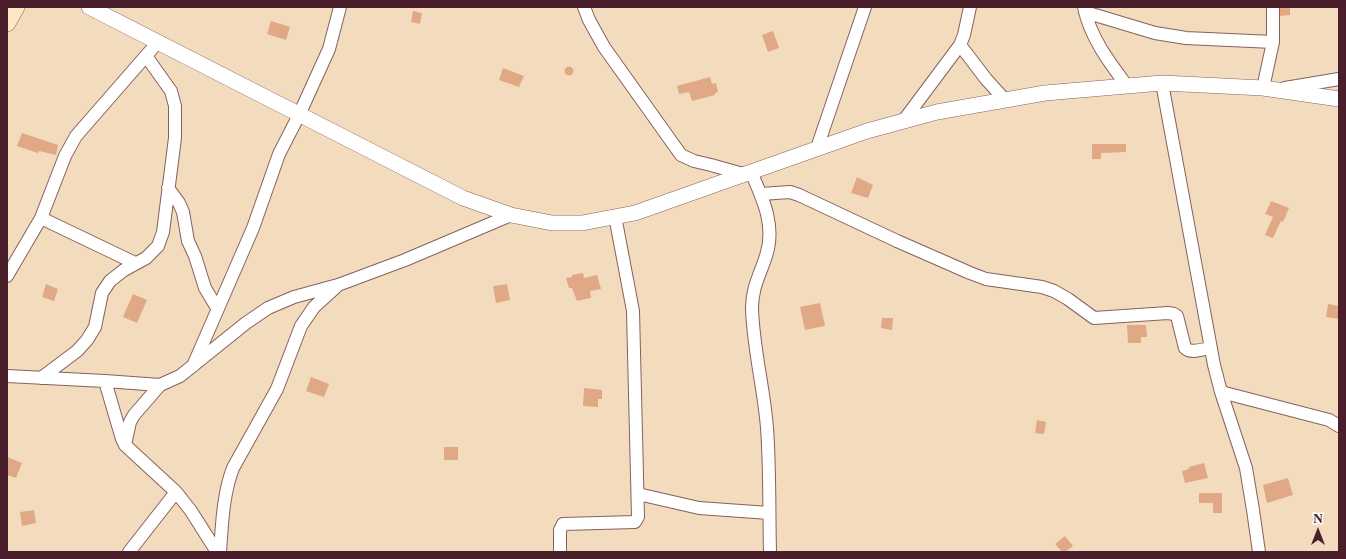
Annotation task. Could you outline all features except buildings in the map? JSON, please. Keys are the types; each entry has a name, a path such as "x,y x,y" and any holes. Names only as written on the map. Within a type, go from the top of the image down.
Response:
{"main road":[{"path":"7,23 16,7"}],"street":[{"path":"89,7 463,198 511,215 552,223 582,223 635,213 817,148 904,120 937,112 1045,93 1162,84 1271,89 1339,99"},
{"path":"192,366 253,228 279,154 299,115 329,49 340,7"},
{"path":"584,7 589,20 604,47 681,155 694,161 747,173 761,194 766,208 770,229 766,256 756,280 752,307 753,332 767,427 770,552"},
{"path":"817,148 864,7"},
{"path":"904,120 960,45 964,35 970,7"},
{"path":"1271,89 1273,7"},
{"path":"1085,9 1123,24 1161,34 1186,38 1273,42"},
{"path":"1085,9 1102,50 1114,69 1128,86"},
{"path":"7,276 41,218 65,156 76,136 158,42"},
{"path":"960,45 986,79 1006,100"},
{"path":"41,378 77,351 87,340 95,327 102,293 110,281 135,263 146,258 158,246 163,232 175,138 176,106 172,92 146,56"},
{"path":"1271,89 1339,79"},
{"path":"1162,84 1211,348 1221,392 1246,468 1259,552"},
{"path":"168,188 179,203 183,212 188,241 195,256 205,288 217,308"},
{"path":"761,194 790,192 800,195 898,242 970,273 986,279 1042,287 1054,291 1068,299 1094,318 1099,319 1168,313 1174,314 1177,316 1185,348 1187,350 1190,351 1211,348"},
{"path":"125,445 130,422 134,415 160,385 180,376 246,323 268,308 294,297 338,285 405,260 511,215"},
{"path":"560,552 560,530 563,524 635,522 638,517 633,311 616,216"},
{"path":"41,218 135,263"},
{"path":"218,552 225,498 233,468 277,389 301,326 314,307 338,285"},
{"path":"7,376 160,385"},
{"path":"105,381 125,445 176,492 191,511 218,552"},
{"path":"1221,392 1329,420 1339,426"},
{"path":"129,552 176,492"},
{"path":"638,494 699,508 769,513"}]}
